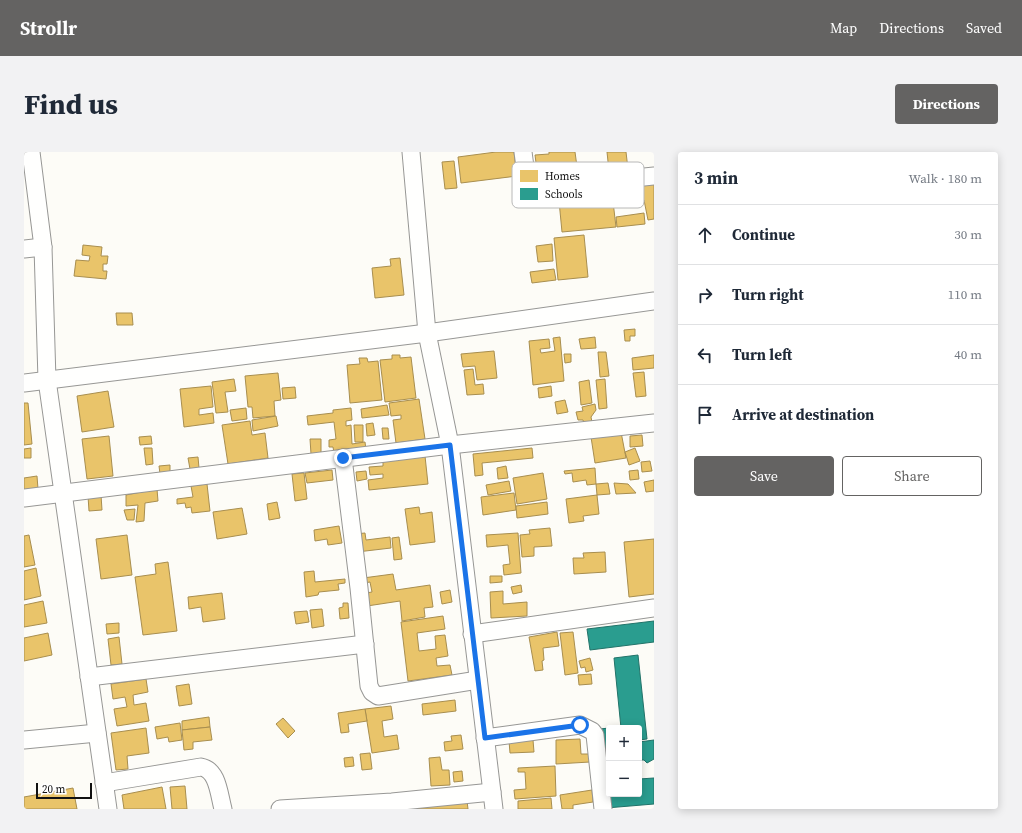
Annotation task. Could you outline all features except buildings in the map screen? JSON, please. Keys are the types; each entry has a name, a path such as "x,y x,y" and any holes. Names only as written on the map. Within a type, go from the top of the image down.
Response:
{"street":[{"path":"31,152 42,247 48,380 108,809"},
{"path":"412,152 427,333 450,445 494,809"},
{"path":"523,152 525,162"},
{"path":"644,177 654,176"},
{"path":"24,250 42,247"},
{"path":"24,383 427,333 654,302"},
{"path":"24,498 450,445 654,423"},
{"path":"343,458 369,686 374,695 378,696 478,680"},
{"path":"472,634 654,608"},
{"path":"89,677 365,644"},
{"path":"485,738 580,725 587,728 595,735 603,809"},
{"path":"24,740 97,733"},
{"path":"104,783 201,767 211,772 216,782 223,809"},
{"path":"280,809 392,805 492,792"}],"route":[{"path":"343,458 450,445 485,738 580,725"}]}
